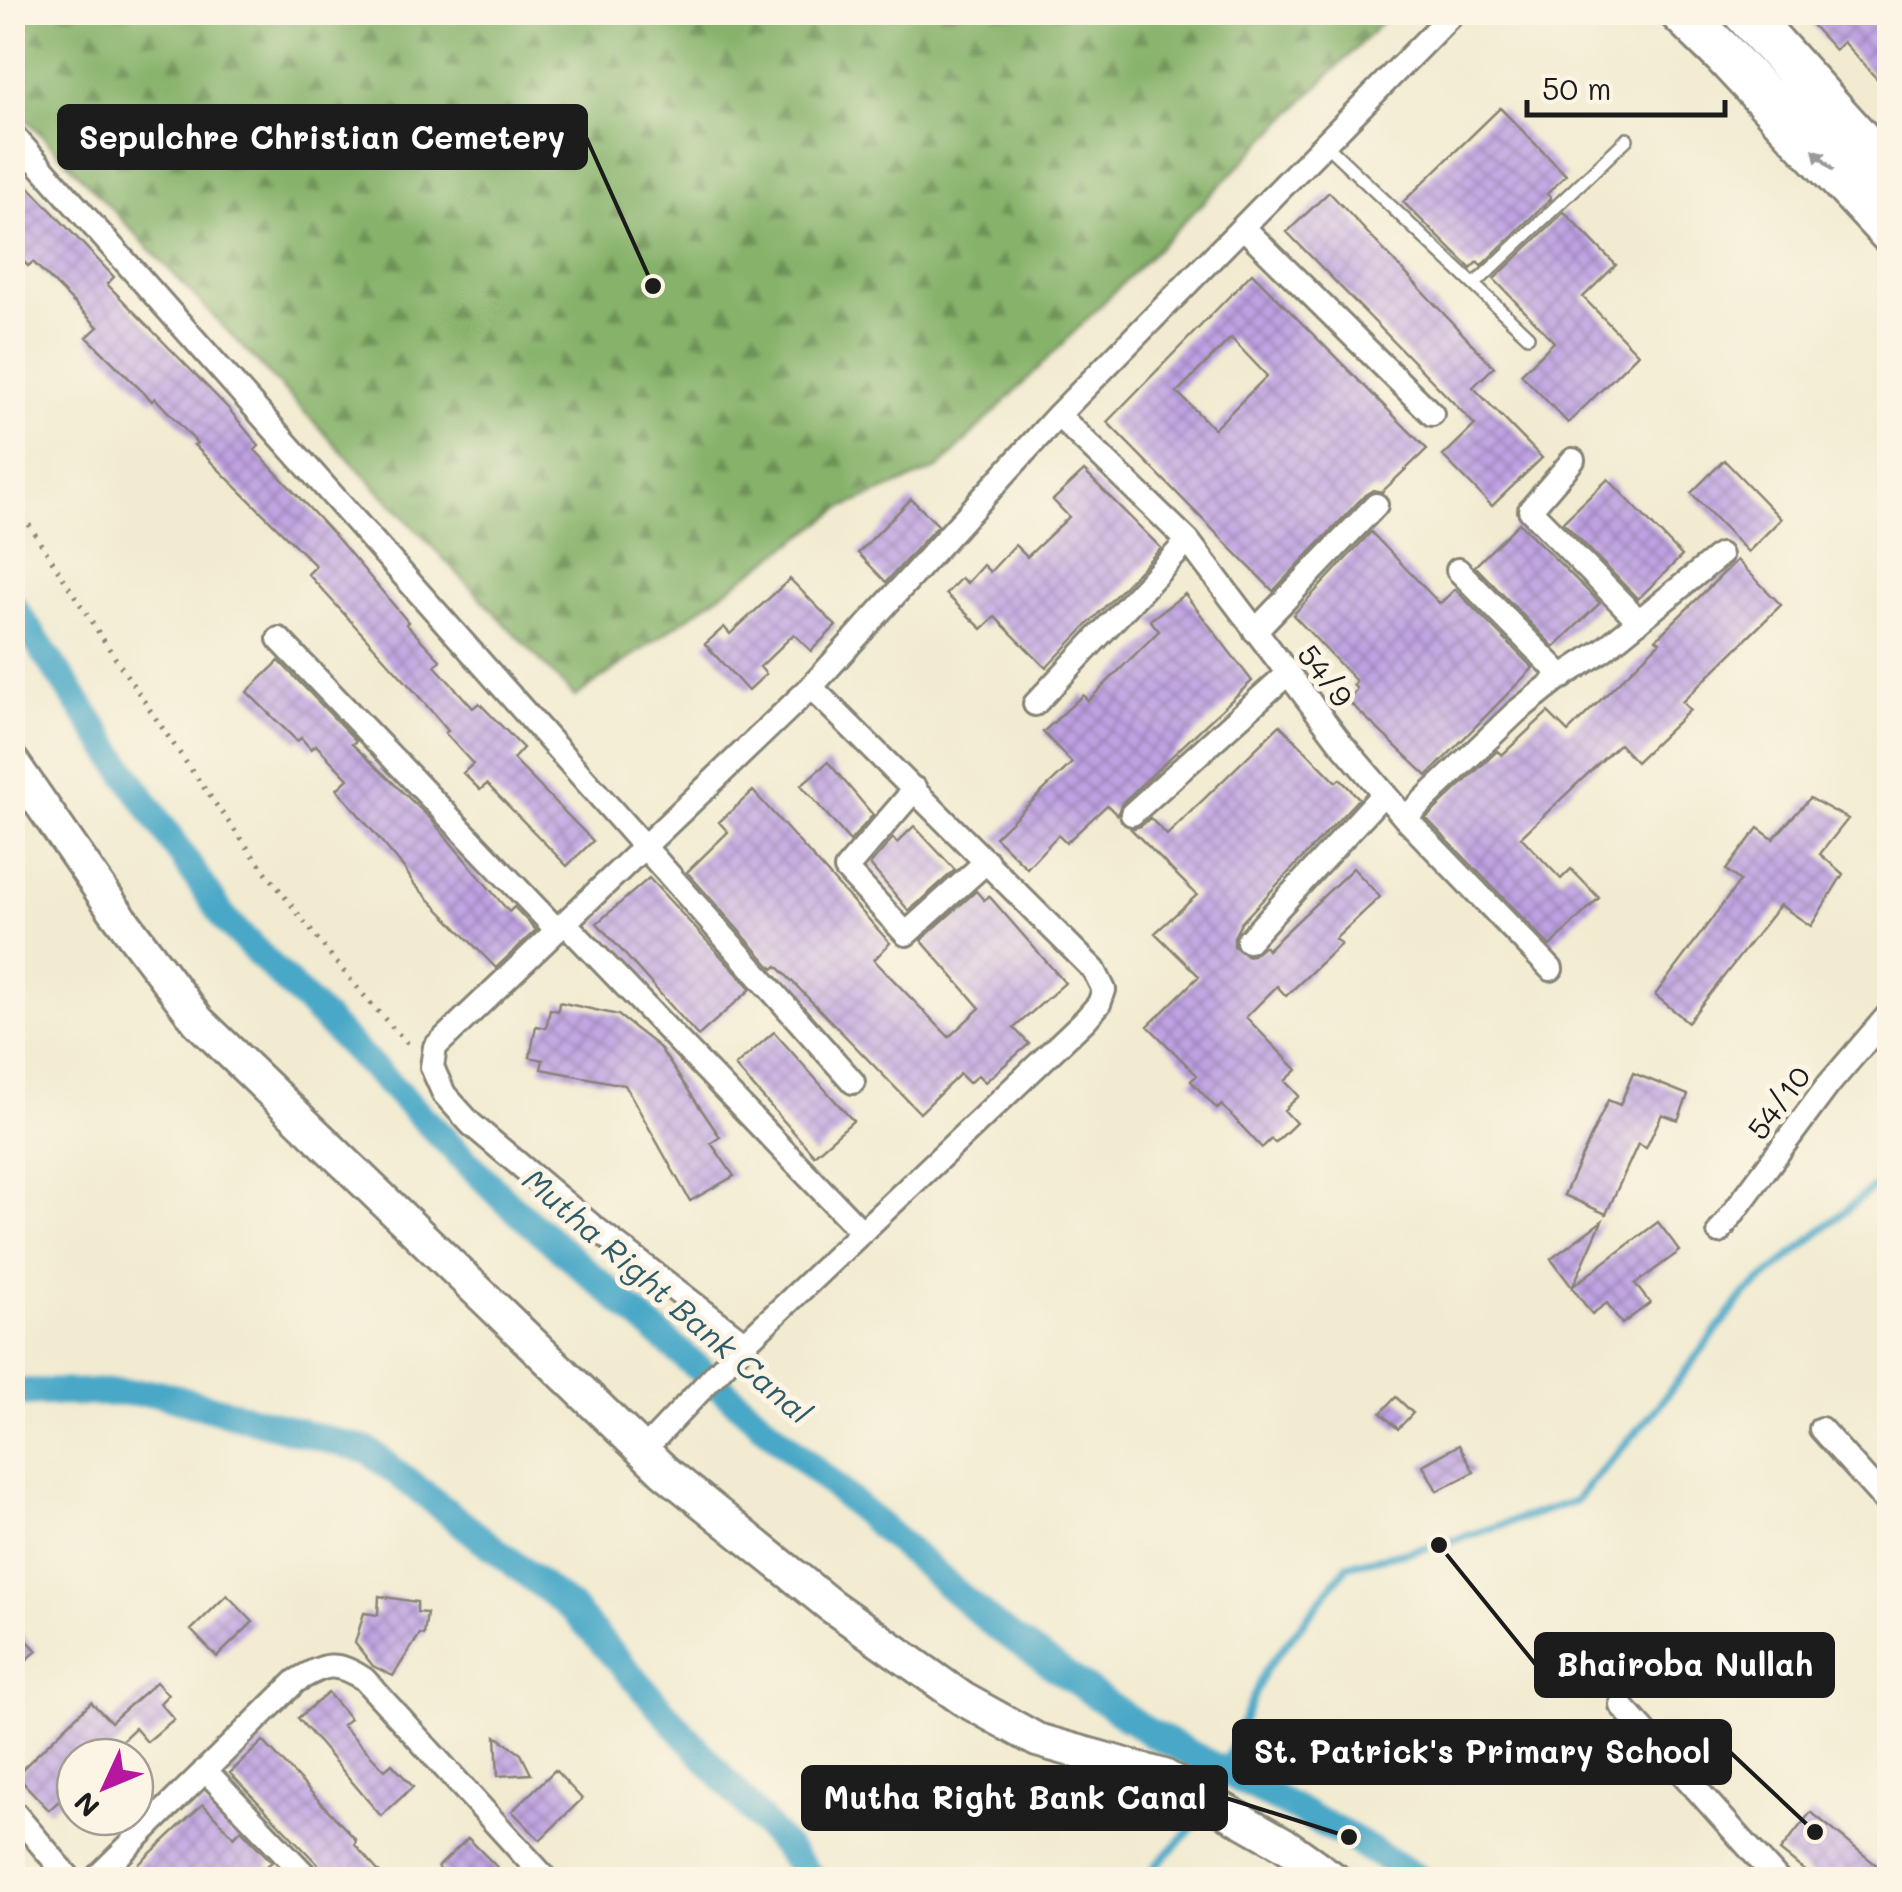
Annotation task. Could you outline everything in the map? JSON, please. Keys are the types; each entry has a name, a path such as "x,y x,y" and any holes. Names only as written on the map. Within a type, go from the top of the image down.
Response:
{"highway":[{"path":"1681,12 1890,232"},
{"path":"1757,17 1890,174"}],"street":[{"path":"738,1351 471,1124 444,1094 432,1068 436,1047 812,687 1058,414 1454,12"},
{"path":"12,134 853,1082"},
{"path":"1243,227 1432,414"},
{"name":"54/9","path":"1058,414 1188,542 1287,674 1405,818 1551,969"},
{"path":"1573,460 1530,510 1639,621"},
{"path":"1255,630 1376,505"},
{"path":"1035,704 1188,542"},
{"path":"1405,818 1516,712 1720,555"},
{"path":"1458,570 1563,677"},
{"path":"279,639 862,1232"},
{"path":"1132,814 1287,674"},
{"path":"642,1452 738,1351 1086,1020 1104,990 1094,970 812,687"},
{"path":"12,762 113,908 198,1021 642,1452 830,1605 963,1699 1037,1740 1164,1776 1284,1844 1335,1880"},
{"path":"915,789 846,869 906,934 988,861"},
{"path":"1248,941 1384,793"},
{"name":"54/10","path":"1720,1232 1828,1084 1890,1013"},
{"path":"1821,1429 1890,1506"},
{"path":"94,1880 296,1681 318,1669 343,1666 364,1679 547,1880"},
{"path":"1621,1705 1778,1880"},
{"path":"205,1770 310,1880"},
{"path":"12,1810 71,1880"}],"lane":[{"path":"1474,285 1627,139"},
{"path":"1324,144 1528,336"}],"path":[{"path":"12,498 132,686 246,847 366,1002 432,1068"}],"green space":[{"path":"13,12 1391,13 939,468 842,508 575,697 13,105"}],"building":[{"path":"1800,12 1890,12 1890,93 1843,42 1835,50"},
{"path":"1500,108 1566,175 1547,194 1551,198 1481,266 1478,262 1471,269 1403,202"},
{"path":"12,169 114,277 107,284 228,408 259,446 255,450 338,539 440,660 435,666 473,708 479,703 523,748 513,759 593,841 567,866 487,784 480,790 463,773 473,764 416,693 308,574 316,566 194,445 197,443 155,398 152,401 87,337 98,327 33,262 28,266 12,250"},
{"path":"1329,192 1494,367 1473,387 1542,458 1492,506 1443,456 1475,425 1287,232"},
{"path":"1564,212 1616,265 1583,297 1638,354 1568,423 1521,374 1554,342 1494,279"},
{"path":"1252,273 1427,449 1382,492 1373,490 1365,495 1273,591 1107,422","holes":["1231,338 1267,376 1214,429 1177,392"]},
{"path":"1724,460 1781,519 1748,552 1691,493"},
{"path":"1084,471 1161,548 1046,668 995,617 982,629 946,594 961,578 967,583 983,565 990,572 1015,545 1027,557 1069,517 1053,500"},
{"path":"1608,479 1682,556 1638,599 1563,522"},
{"path":"911,499 938,525 886,582 858,553"},
{"path":"1519,523 1600,603 1554,647 1475,566"},
{"path":"1371,532 1440,604 1455,589 1533,668 1427,776 1347,700 1357,689 1353,685 1356,681 1293,615"},
{"path":"1737,560 1781,605 1682,702 1690,710 1636,762 1619,744 1521,837 1561,879 1571,869 1599,898 1550,946 1426,818 1497,751 1502,755 1548,712 1568,732"},
{"path":"790,579 836,626 811,651 794,634 760,667 766,674 748,691 705,644 724,627 730,634"},
{"path":"1185,594 1252,681 1122,803 1117,815 1107,805 1066,843 1058,835 1027,868 995,837 1072,763 1043,732 1083,695 1088,701 1159,631 1150,620"},
{"path":"279,661 356,741 352,744 430,818 509,912 514,907 536,930 496,968 414,884 337,789 348,779 316,745 311,749 301,738 297,741 247,692"},
{"path":"1280,725 1336,782 1340,779 1359,798 1241,923 1234,946 1246,956 1264,946 1267,950 1353,868 1380,897 1335,939 1341,944 1286,996 1277,986 1246,1017 1297,1070 1285,1081 1299,1096 1284,1110 1296,1123 1275,1143 1271,1139 1262,1148 1222,1105 1217,1109 1191,1081 1197,1075 1148,1026 1199,976 1155,933 1197,895 1131,829 1150,818 1167,835"},
{"path":"828,762 873,815 850,841 801,785"},
{"path":"753,791 890,943 874,960 949,1037 980,1008 921,940 976,891 984,900 989,896 1065,983 1014,1028 1029,1044 985,1082 978,1075 969,1083 960,1074 920,1113 777,966 773,969 687,872 728,832 719,822"},
{"path":"1810,798 1848,819 1820,854 1843,874 1811,926 1780,905 1688,1022 1655,995 1740,881 1726,870 1758,828 1773,839"},
{"path":"914,826 955,870 909,911 870,865 893,838 897,843"},
{"path":"649,878 751,989 698,1036 597,923"},
{"path":"559,1002 618,1015 659,1047 720,1137 711,1143 734,1176 690,1201 625,1085 541,1069 543,1060 530,1057 536,1026 546,1028 550,1009 558,1011"},
{"path":"774,1032 853,1121 814,1155 735,1066"},
{"path":"1633,1073 1688,1095 1678,1120 1662,1114 1646,1148 1638,1144 1606,1214 1564,1195 1608,1100 1620,1105"},
{"path":"1602,1221 1573,1286 1658,1222 1680,1251 1635,1284 1650,1303 1622,1324 1607,1303 1592,1314 1551,1259"},
{"path":"1396,1397 1413,1413 1398,1429 1381,1413"},
{"path":"1459,1445 1474,1472 1437,1491 1423,1465"},
{"path":"227,1595 253,1622 217,1657 191,1630"},
{"path":"379,1596 417,1602 417,1612 427,1613 424,1635 420,1634 393,1676 373,1666 355,1643 364,1613 378,1615"},
{"path":"12,1624 37,1651 12,1672"},
{"path":"156,1682 168,1695 160,1703 174,1719 153,1737 143,1737 135,1728 125,1737 55,1737 91,1702 111,1722"},
{"path":"328,1693 350,1719 342,1725 385,1770 392,1764 413,1787 381,1816 298,1718"},
{"path":"496,1736 521,1754 531,1774 498,1776"},
{"path":"55,1737 55,1805 49,1810 16,1775"},
{"path":"263,1741 356,1840 355,1845 386,1880 333,1880 230,1773"},
{"path":"555,1770 582,1799 540,1840 512,1811"},
{"path":"203,1804 234,1837 241,1830 272,1862 267,1866 280,1880 122,1880"},
{"path":"1811,1812 1890,1876 1890,1880 1816,1880 1780,1851"},
{"path":"468,1838 509,1880 450,1880 438,1867"}],"waterway":[{"name":"Mutha Right Bank Canal","path":"12,605 227,922 509,1204 995,1626 1147,1731 1349,1837 1421,1880"},
{"path":"1211,1794 1264,1672 1348,1565 1439,1545 1575,1501 1652,1414 1745,1294 1881,1181 1890,1162"},
{"path":"12,1392 158,1393 369,1451 573,1610 814,1880"},
{"path":"1142,1880 1200,1820 1206,1806"}],"place":[{"name":"Sepulchre Christian Cemetery","path":"653,286"},
{"name":"Bhairoba Nullah","path":"1439,1545"},
{"name":"St. Patrick's Primary School","path":"1815,1832"},
{"name":"Mutha Right Bank Canal","path":"1349,1837"}]}
